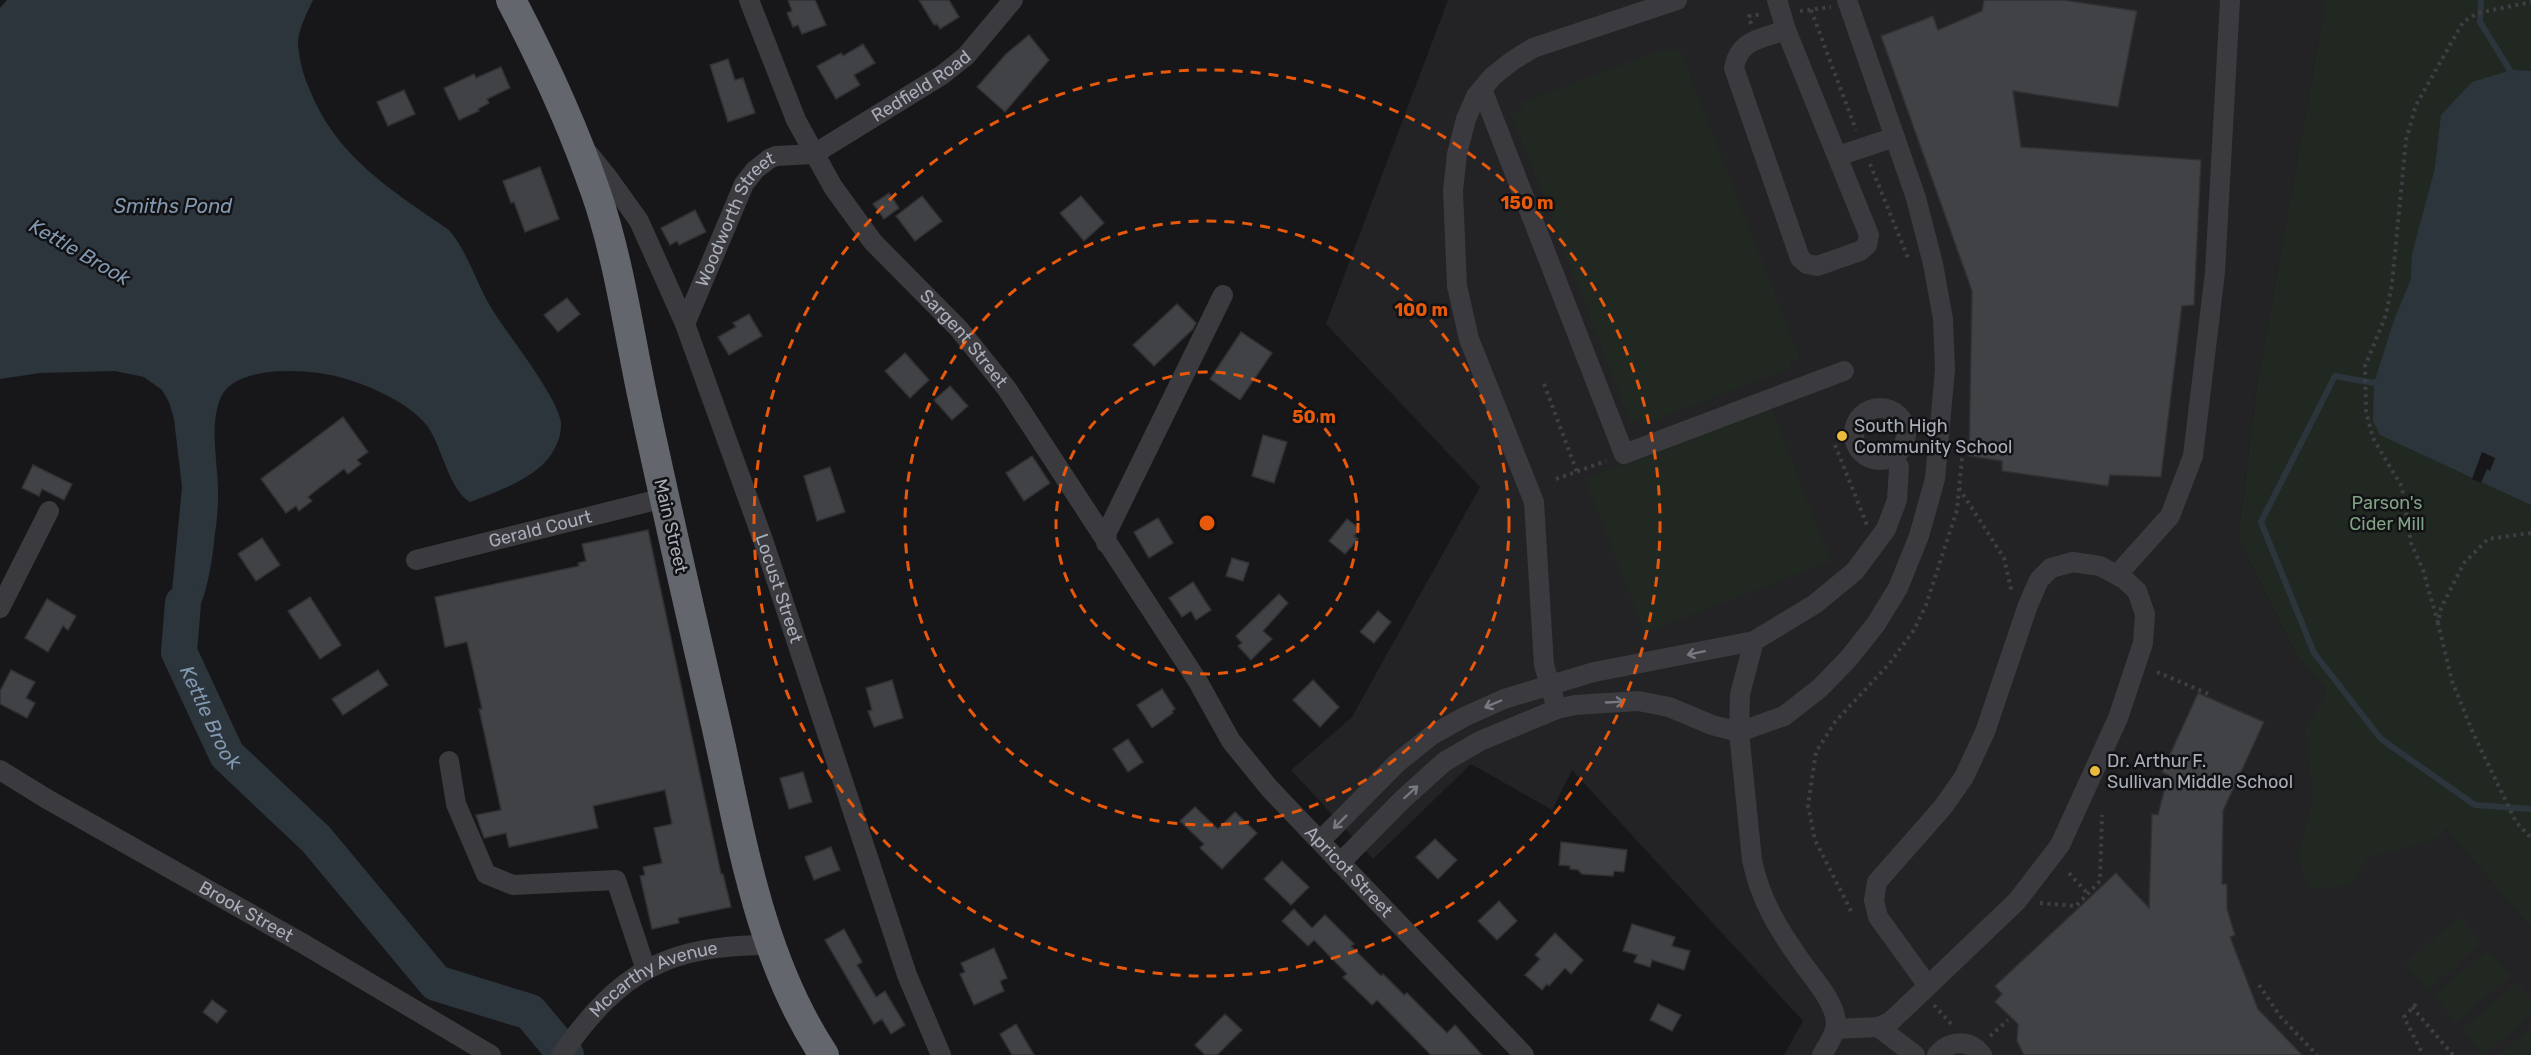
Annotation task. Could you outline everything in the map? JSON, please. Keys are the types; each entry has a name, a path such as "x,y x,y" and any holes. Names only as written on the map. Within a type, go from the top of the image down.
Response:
{"highway":[{"name":"Main Street","path":"512,0 546,69 597,195 611,246 664,498 749,872 771,945 796,1007 824,1055"}],"street":[{"name":"Sargent Street","path":"749,0 796,120 848,210 873,242 959,329 989,364 1192,674"},
{"name":"Redfield Road","path":"814,154 942,75 966,56 1013,0"},
{"path":"1557,709 1548,685 1541,639 1534,502 1469,339 1457,286 1454,191 1457,154 1466,119 1482,89 1493,76 1512,61 1533,48 1677,0"},
{"path":"2117,575 2170,516 2193,456 2215,272 2230,0"},
{"path":"1340,863 1401,800 1444,762 1480,741 1557,709 1575,705 1638,701 1669,707 1712,725 1739,732 1784,716 1820,688 1876,624 1898,588 1915,546 1935,479 1945,370 1943,319 1933,264 1916,198 1895,137 1840,4"},
{"path":"1786,14 1869,236 1867,245 1860,251 1817,266 1808,264 1800,258 1734,68 1736,54 1786,14"},
{"path":"1482,89 1624,454 1844,371"},
{"path":"1838,156 1895,137"},
{"name":"Locust Street","path":"577,141 609,179 639,221 685,324 763,540 907,975 941,1055"},
{"name":"Woodworth Street","path":"685,324 747,179 762,164 776,156 814,154"},
{"path":"1106,543 1107,532 1223,295"},
{"path":"1320,841 1397,763 1432,735 1487,706 1594,672 1754,641 1815,604 1855,571 1886,529 1897,500 1899,467 1893,456"},
{"name":"Gerald Court","path":"416,560 664,498"},
{"path":"0,608 49,511"},
{"path":"1835,1029 1878,1027 1931,996 2017,901 2060,845 2118,718 2143,643 2145,614 2137,591 2117,575 2100,566 2073,562 2050,568 2039,580 2028,605 1985,732 1964,777 1943,807 1877,882 1874,900 1878,916 1931,996"},
{"path":"1754,641 1740,694 1739,732 1756,877 1769,913 1836,1016 1835,1029 1822,1055"},
{"name":"Apricot Street","path":"1192,674 1239,753 1340,863 1524,1055"},
{"path":"449,761 456,804 486,874 513,885 616,880 646,970"},
{"name":"Brook Street","path":"0,770 47,799 302,943 491,1055"},
{"name":"Mccarthy Avenue","path":"561,1055 596,1010 621,985 646,970 701,949 771,945"},
{"path":"1878,1027 1915,1055"},
{"path":"1937,1055 1946,1046 1964,1043 1972,1046 1982,1055"}],"path":[{"path":"2531,2 2488,10 2463,21 2416,105 2406,140 2392,284 2386,315 2365,366 2366,411 2373,438 2402,487 2411,543 2423,570 2452,681 2473,734 2516,822 2531,838"},
{"path":"1786,14 1840,4"},
{"path":"1811,10 1859,136"},
{"path":"1869,160 1908,258"},
{"path":"1544,384 1578,472"},
{"path":"1835,445 1869,531"},
{"path":"1851,911 1815,840 1808,805 1816,752 1834,722 1889,664 1914,630 1933,584 1957,510 1963,447"},
{"path":"1556,479 1601,463"},
{"path":"1959,488 2004,558 2012,598"},
{"path":"2438,623 2441,608 2464,563 2488,539 2531,533"},
{"path":"2157,672 2211,695"},
{"path":"2036,903 2076,906 2100,881 2102,815"},
{"path":"2069,873 2088,894"},
{"path":"2259,985 2280,1016 2317,1055"},
{"path":"1931,996 1948,1020"},
{"path":"2423,1055 2404,1017 2414,1006 2453,1055"},
{"path":"1990,1036 2008,1020"}],"shaded area":[{"name":"South High Community School","path":"1448,0 2324,0 2324,11 2257,385 2238,538 2295,653 2531,928 2531,1055 1784,1055 1803,1021 1572,770 1552,810 1471,764 1373,859 1291,770 1352,717 1480,487 1326,324"}],"green space":[{"name":"Parson's Cider Mill","path":"2324,0 2531,0 2531,928 2445,828 2440,838 2368,858 2349,886 2309,889 2298,856 2313,799 2306,728 2327,691 2295,653 2238,538 2257,385 2324,11"},
{"path":"1668,47 1670,52 1680,49 1800,359 1789,362 1791,368 1644,424 1642,419 1631,423 1511,113 1523,109 1521,103"},
{"path":"1771,407 1831,561 1645,633 1585,479"},
{"path":"2459,917 2481,942 2428,990 2405,964"},
{"path":"2488,950 2510,976 2456,1022 2434,996"},
{"path":"2517,983 2531,999 2531,1015 2484,1055 2462,1030"},
{"path":"2531,1027 2531,1055 2499,1055"}],"water":[{"name":"Smiths Pond","path":"7,0 313,0 301,27 298,44 305,78 320,112 349,152 367,170 406,201 449,230 456,240 489,304 533,368 558,412 561,423 560,435 548,458 524,478 470,502 451,478 428,427 412,411 391,397 351,380 314,372 277,371 242,378 229,386 221,397 217,409 215,433 218,485 217,520 208,580 193,625 193,647 179,652 167,644 182,487 174,419 169,402 162,390 144,377 115,371 40,373 0,379 0,8"},
{"path":"2512,70 2531,71 2531,505 2380,435 2373,421 2374,383 2394,320 2411,279 2412,254 2435,168 2441,115 2472,82"}],"pier":[{"path":"2482,452 2495,458 2490,471 2487,469 2481,483 2472,479"}],"building":[{"path":"788,0 815,0 826,25 802,34 798,25 793,27 787,13 792,11"},
{"path":"919,0 949,0 959,17 940,29 937,24 934,25"},
{"path":"1984,0 2063,0 2137,11 2118,107 2013,91 2021,147 2201,160 2194,305 2182,306 2161,477 2110,475 2108,486 2002,471 2002,461 1969,456 1972,291 1881,36 1933,16 1938,30 1982,11"},
{"path":"1029,35 1049,60 1005,112 977,87 1006,54"},
{"path":"863,44 875,63 854,75 860,85 836,99 817,66 841,53 843,56"},
{"path":"728,59 735,80 743,78 755,113 728,122 710,65"},
{"path":"501,67 510,88 487,99 489,103 478,109 479,111 459,120 444,88 474,74 476,78"},
{"path":"404,90 415,114 388,126 377,102"},
{"path":"540,167 559,219 525,232 503,181"},
{"path":"889,193 899,208 884,219 873,204"},
{"path":"922,196 942,221 915,241 896,216"},
{"path":"1081,196 1104,223 1084,241 1060,213"},
{"path":"695,210 706,232 679,245 677,241 670,245 661,228"},
{"path":"567,298 580,314 558,332 544,315"},
{"path":"1177,304 1196,323 1193,329 1154,366 1133,345"},
{"path":"749,314 762,336 729,355 718,337 736,327 733,323"},
{"path":"1241,332 1272,353 1240,400 1210,379"},
{"path":"905,353 929,380 910,398 885,371"},
{"path":"950,386 968,406 952,420 934,400"},
{"path":"343,417 368,452 357,460 361,464 348,474 344,469 308,497 312,501 299,511 296,506 286,513 261,479"},
{"path":"1263,435 1287,442 1274,483 1252,476"},
{"path":"1032,456 1050,483 1024,501 1006,473"},
{"path":"33,465 72,484 64,500 42,489 39,496 22,488"},
{"path":"830,467 845,512 817,521 804,476"},
{"path":"1158,518 1173,543 1149,558 1134,532"},
{"path":"1347,519 1360,529 1354,536 1358,539 1345,554 1329,541"},
{"path":"648,530 721,874 723,874 731,907 678,918 679,923 652,929 640,876 645,875 643,867 662,863 654,828 672,824 665,790 593,806 598,828 509,847 506,833 484,838 476,815 501,810 479,709 482,709 467,642 445,647 435,597 579,566 578,563 586,561 582,544"},
{"path":"262,538 280,565 256,581 238,554"},
{"path":"1232,558 1249,563 1243,581 1226,576"},
{"path":"1193,582 1211,610 1196,620 1191,611 1182,617 1169,598"},
{"path":"1279,594 1288,603 1263,631 1272,639 1251,660 1238,646 1242,643 1236,636"},
{"path":"310,597 341,645 320,659 288,611"},
{"path":"47,599 76,616 68,630 63,626 48,652 25,638"},
{"path":"1378,611 1391,622 1374,643 1360,632"},
{"path":"11,670 35,682 26,698 35,703 27,718 0,704 0,691"},
{"path":"378,670 388,685 343,715 332,699"},
{"path":"892,680 903,718 874,727 868,711 872,710 866,688"},
{"path":"1313,680 1339,707 1320,727 1293,700"},
{"path":"1162,689 1175,709 1173,713 1152,728 1137,705"},
{"path":"2198,693 2264,722 2223,811 2222,884 2227,884 2227,909 2235,935 2230,937 2258,1009 2302,1055 2024,1055 2017,1041 2018,1024 1995,1002 2002,994 1995,986 2116,873 2149,908 2152,814 2158,815 2168,775 2162,772"},
{"path":"1128,739 1143,762 1128,772 1113,749"},
{"path":"803,772 812,802 789,809 780,778"},
{"path":"1195,807 1218,829 1235,812 1257,833 1222,869 1200,848 1204,844 1180,821"},
{"path":"1435,839 1457,860 1438,879 1416,857"},
{"path":"1561,842 1627,850 1624,872 1614,871 1613,876 1582,874 1578,870 1570,869 1570,866 1559,865"},
{"path":"831,847 840,870 814,880 805,857"},
{"path":"1282,861 1309,887 1291,905 1264,879"},
{"path":"1499,901 1517,921 1497,940 1478,921"},
{"path":"1294,909 1312,928 1325,915 1354,944 1351,946 1381,976 1383,974 1404,995 1407,993 1447,1033 1455,1025 1482,1055 1431,1055 1377,1000 1372,1005 1343,977 1347,974 1314,940 1308,946 1282,921"},
{"path":"1632,924 1675,937 1672,946 1690,951 1684,970 1652,960 1650,967 1634,962 1637,955 1623,951"},
{"path":"844,929 862,962 857,965 876,997 885,991 905,1025 891,1034 882,1019 874,1024 825,940"},
{"path":"1555,933 1583,960 1571,974 1565,968 1549,986 1547,984 1542,990 1525,975 1540,959 1535,955"},
{"path":"994,948 1007,978 1000,981 1004,991 974,1005 960,974 965,972 961,963"},
{"path":"212,1000 227,1011 217,1023 203,1012"},
{"path":"1658,1004 1681,1015 1672,1031 1650,1020"},
{"path":"1225,1014 1242,1030 1217,1055 1205,1055 1195,1045"},
{"path":"1016,1024 1034,1055 1012,1055 1000,1034"}],"waterway":[{"path":"2481,0 2480,22 2514,77"},
{"path":"2379,379 2374,383 2335,376 2261,522 2314,653 2381,739 2475,805 2531,809"},
{"name":"Kettle Brook","path":"183,603 179,652 227,755 316,839 436,983 530,1012 566,1055"}],"place":[{"name":"South High Community School","path":"1842,436"},
{"name":"Dr. Arthur F. Sullivan Middle School","path":"2095,771"}]}
